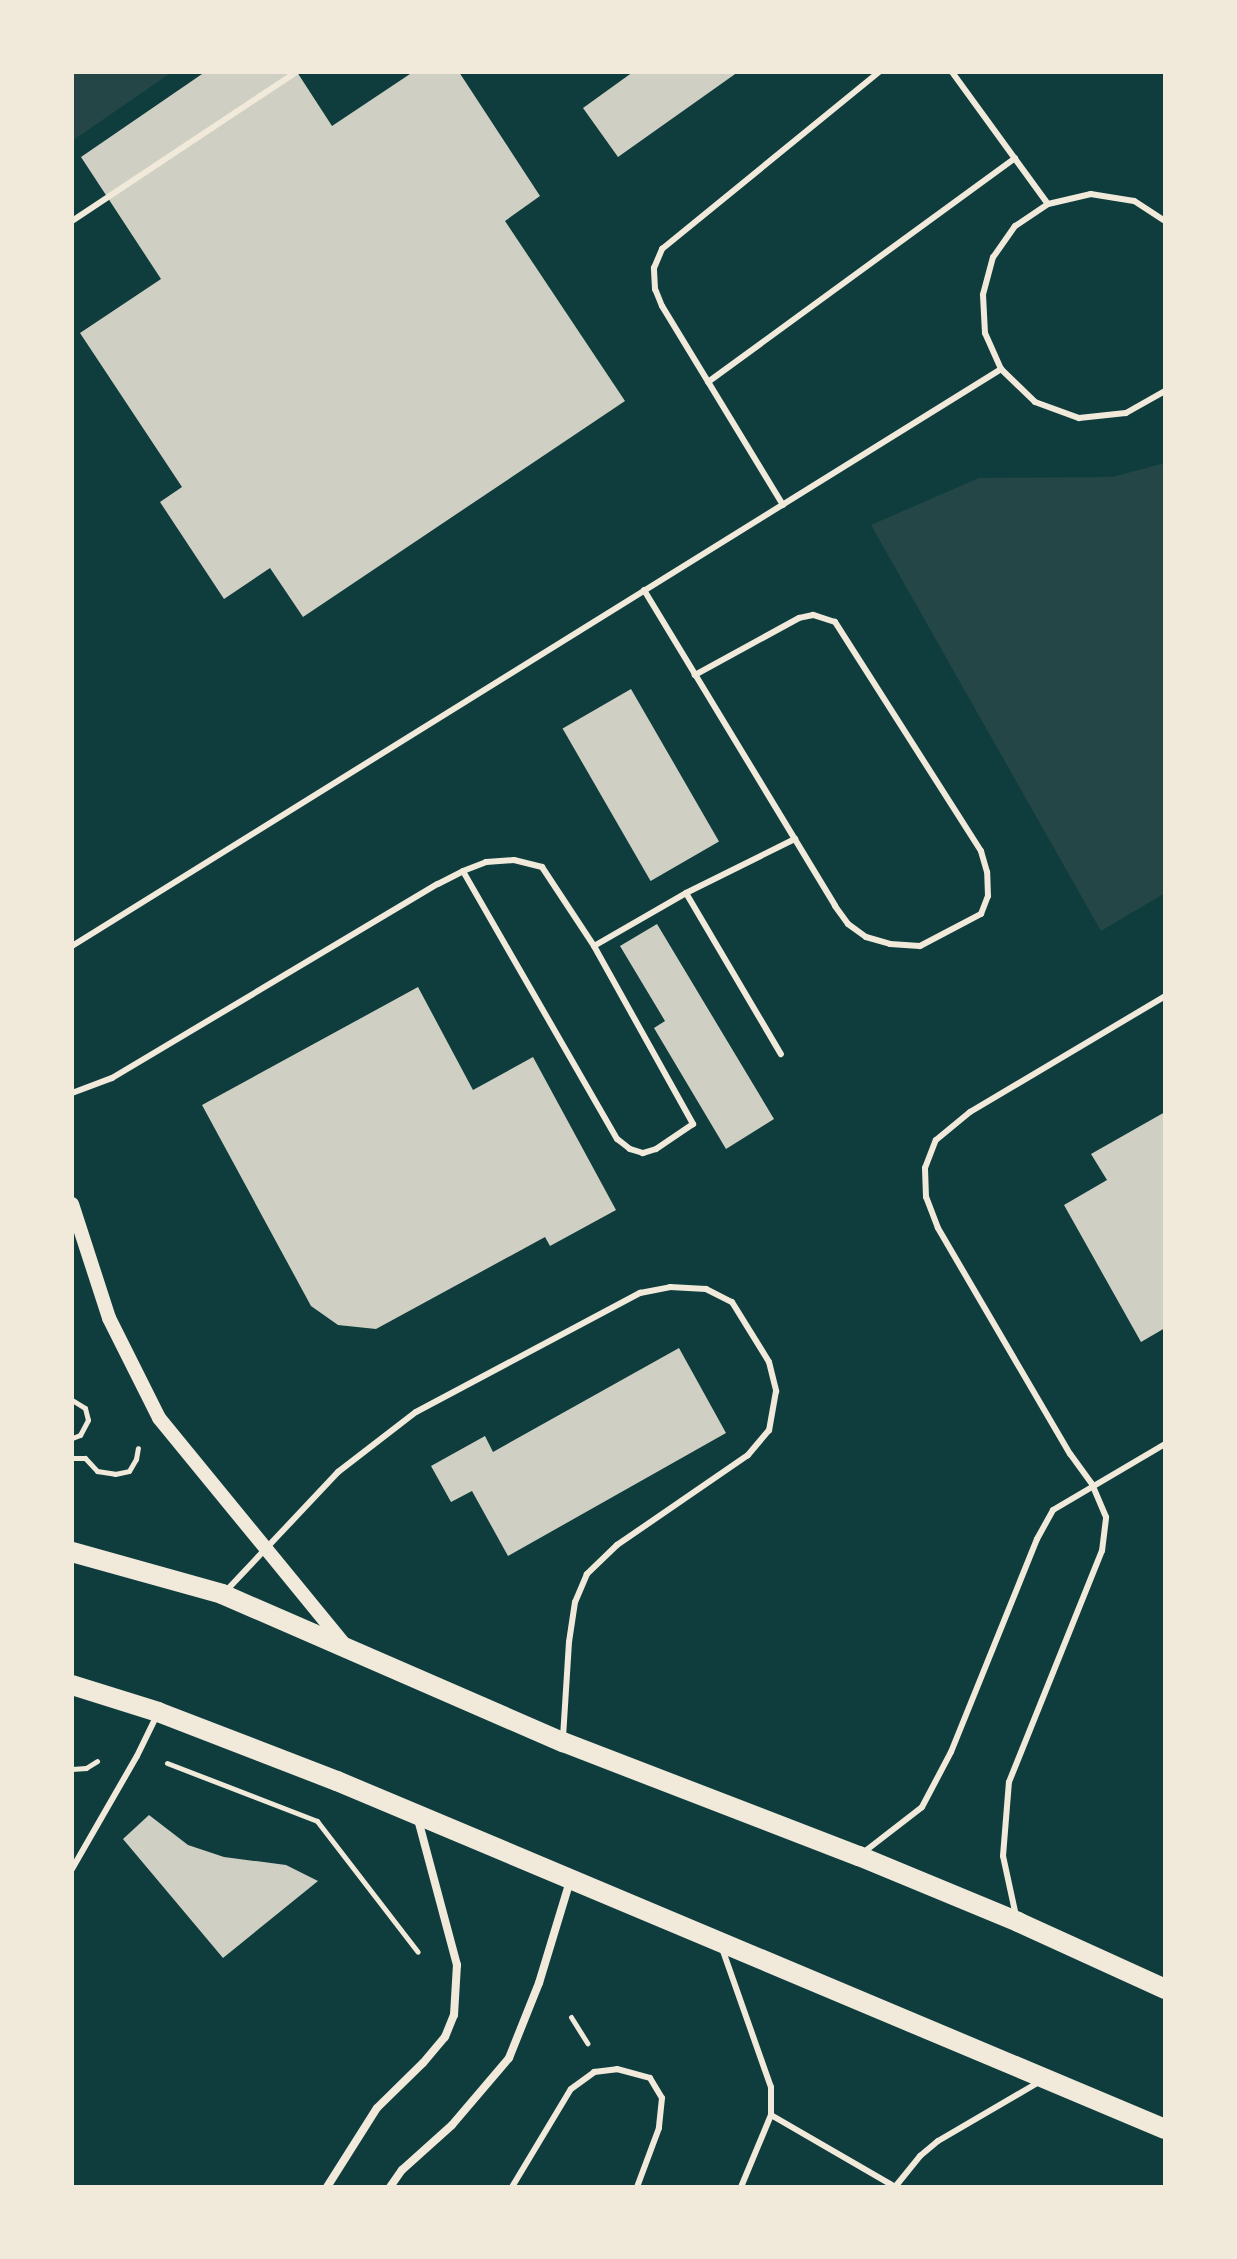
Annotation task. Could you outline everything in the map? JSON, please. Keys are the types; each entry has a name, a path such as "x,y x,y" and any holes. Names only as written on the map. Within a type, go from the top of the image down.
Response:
{"main road":[{"path":"72,1552 222,1594 563,1742 859,1856 1018,1922 1165,1989"},
{"path":"72,1685 158,1712 417,1815 1165,2129"}],"street":[{"path":"72,1204 109,1318 159,1418 345,1646"},
{"path":"327,2187 377,2108 431,2055 445,2037 454,2015 457,1965 417,1815"},
{"path":"390,2187 402,2170 452,2125 509,2058 539,1983 571,1880"}],"lane":[{"path":"72,221 296,72"},
{"path":"783,505 655,289 654,268 662,249 879,72"},
{"path":"952,72 1048,204"},
{"path":"708,382 1015,158"},
{"path":"1165,221 1134,201 1091,194 1048,204 1015,226 993,257 983,295 985,333 1001,369 1035,402 1079,418 1126,413 1165,391"},
{"path":"72,946 1001,369"},
{"path":"644,590 695,675 795,839 848,924 866,937 890,944 920,946 981,914 988,896 987,872 981,851 835,622 813,615 799,618 695,675"},
{"path":"594,946 686,893 795,839"},
{"path":"72,1093 112,1078 463,871 486,862 514,860 542,867 594,946 693,1124 656,1149 643,1153 630,1149 617,1139 463,871"},
{"path":"686,893 781,1054"},
{"path":"1018,1922 1003,1856 1009,1782 1102,1551 1106,1517 1092,1484 1070,1454 938,1228 926,1197 925,1168 936,1140 970,1112 1165,996"},
{"path":"222,1594 266,1552 338,1472 430,1405 640,1293 670,1287 706,1289 732,1302 769,1362 776,1391 769,1430 748,1455 617,1545 587,1574 575,1602 569,1642 563,1742"},
{"path":"859,1856 922,1807 951,1752 1037,1539 1053,1510 1092,1484 1165,1444"},
{"path":"72,1869 137,1756 158,1712"},
{"path":"720,1943 767,2068 771,2115 741,2187"},
{"path":"512,2187 571,2089 594,2072 617,2069 650,2078 662,2098 659,2128 637,2187"},
{"path":"771,2115 895,2187 920,2156 938,2141 984,2111 1043,2080"}],"path":[{"path":"72,1438 80,1435 88,1420 85,1408 75,1401"},
{"path":"72,1458 85,1458 97,1471 115,1474 129,1471 136,1459 138,1443"},
{"path":"72,1769 86,1768 108,1753 137,1756 171,1764 317,1821 428,1965"}],"shaded area":[{"path":"72,72 172,72 72,141"},
{"path":"1165,463 1165,893 1101,931 871,525 979,478 1112,477"}],"building":[{"path":"205,72 297,72 332,126 413,72 459,72 540,196 505,221 625,401 303,617 270,568 224,599 160,502 182,487 80,333 161,279 81,157"},
{"path":"633,72 738,72 618,157 583,108"},
{"path":"631,689 719,841 651,881 563,728"},
{"path":"657,924 774,1119 726,1149 654,1028 665,1021 620,946"},
{"path":"418,987 473,1090 533,1057 616,1210 550,1246 545,1237 376,1329 338,1325 311,1306 202,1105"},
{"path":"1165,1112 1165,1328 1141,1342 1064,1205 1107,1180 1091,1154"},
{"path":"679,1348 726,1433 508,1556 472,1491 451,1502 431,1466 485,1436 493,1452"},
{"path":"149,1815 188,1845 224,1857 286,1865 318,1881 223,1958 123,1839"}]}
